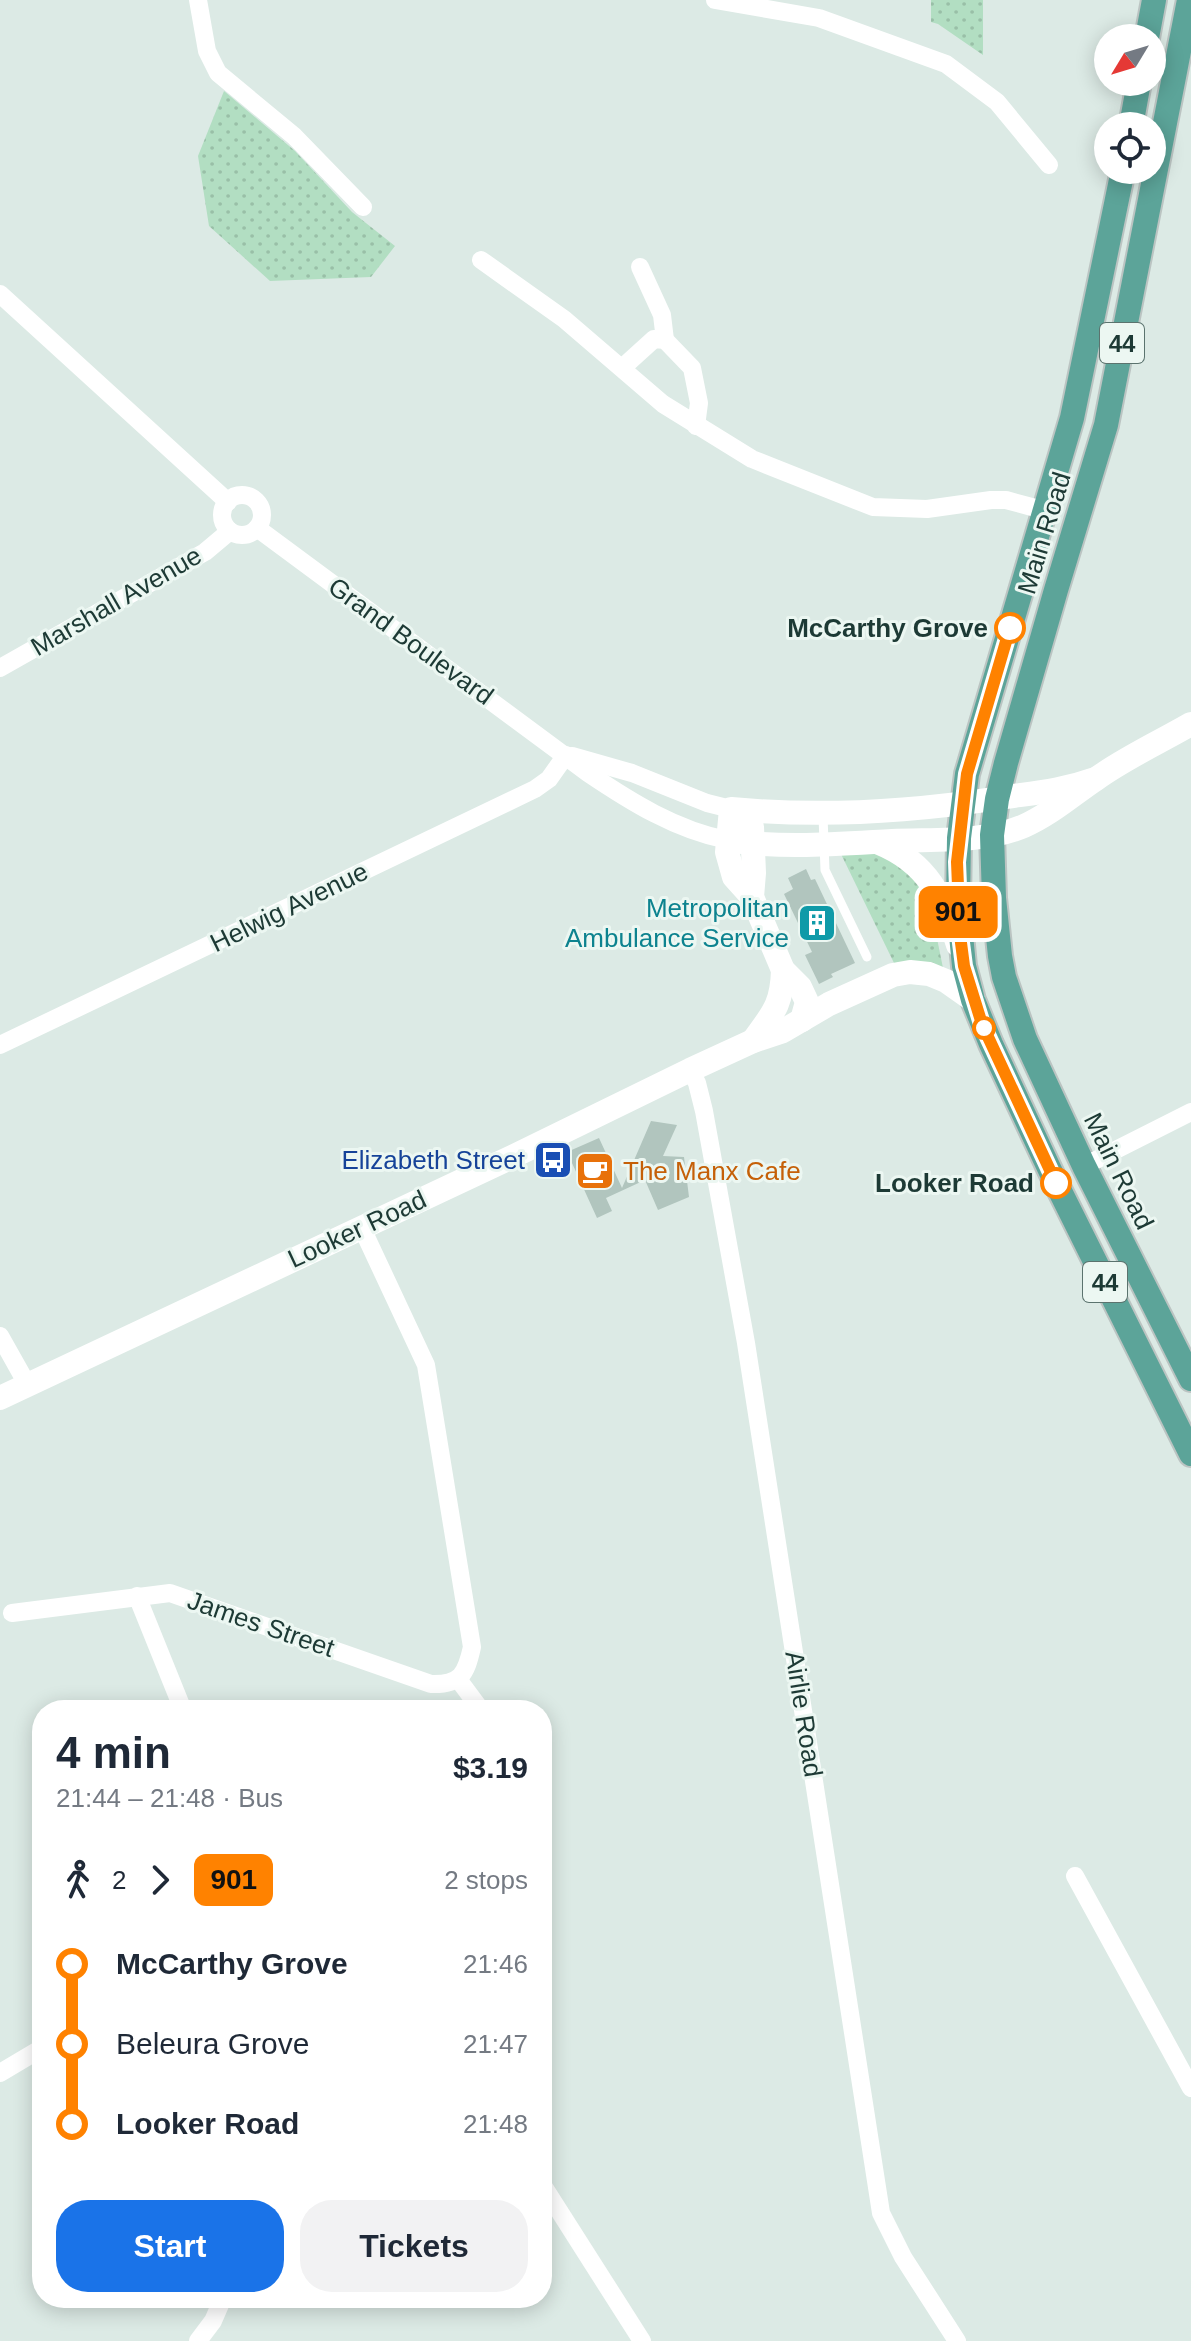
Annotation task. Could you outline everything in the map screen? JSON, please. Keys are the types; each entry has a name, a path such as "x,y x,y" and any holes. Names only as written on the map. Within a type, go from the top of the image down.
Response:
{"main road":[{"path":"1150,24 1154,0"},
{"name":"Main Road","path":"1189,0 1106,425 1060,574 997,799 992,835 994,898 1004,977 1025,1039 1084,1166 1191,1379"},
{"name":"Main Road","path":"1120,184 1072,418 967,774 959,838 958,904 964,966 973,1000 991,1044 1056,1183 1191,1453"}],"street":[{"path":"198,0 207,51 218,73 294,136 363,207"},
{"path":"715,0 819,18 946,64 997,102 1049,165"},
{"path":"481,260 564,319 663,404 752,459 873,507 927,509 1006,500 1043,510"},
{"path":"640,267 662,315 665,340 692,368 699,403 696,426"},
{"path":"0,294 228,502"},
{"path":"622,368 654,339 665,340"},
{"path":"239,496 255,501 262,512 257,528 244,535 230,531 222,517 228,502 239,496"},
{"name":"Grand Boulevard","path":"257,528 610,787 651,812 709,837 727,840"},
{"name":"Marshall Avenue","path":"0,668 205,552 230,531"},
{"path":"727,840 752,844 877,842 959,838 1012,831 1191,724"},
{"name":"Grand Boulevard","path":"566,755 619,769 707,803 742,810 917,810 1056,791 1095,779"},
{"name":"Helwig Avenue","path":"0,1045 535,789 549,779 566,755"},
{"path":"742,810 727,840 734,877 752,897 783,970 800,987 807,1002 802,1020"},
{"path":"742,810 752,844 752,897"},
{"path":"877,842 897,850 930,880 947,914 964,966"},
{"path":"753,1041 780,1002 783,970"},
{"name":"Looker Road","path":"0,1398 690,1070 753,1041 767,1038 882,979 910,972 929,974 946,981 973,1000"},
{"name":"Airlie Road","path":"690,1070 697,1083 704,1111 746,1343 881,2213 903,2257 957,2341"},
{"path":"1084,1166 1191,1112"},
{"path":"361,1226 426,1365 472,1647 468,1667 458,1679 474,1700"},
{"path":"0,1336 27,1384"},
{"name":"James Street","path":"12,1613 170,1593 431,1684 446,1684 458,1679"},
{"path":"137,1596 179,1700"},
{"path":"1075,1876 1191,2088"},
{"path":"0,2073 32,2054"},
{"path":"552,2200 642,2341"},
{"path":"198,2341 219,2308"}],"lane":[{"path":"823,812 825,870 867,957"}],"green space":[{"path":"931,0 983,0 983,55 931,22"},
{"path":"224,91 295,151 352,212 395,246 371,277 270,281 209,226 198,156"},
{"path":"874,853 901,861 929,899 943,968 894,963 841,854"}],"building":[{"name":"Metropolitan Ambulance Service","path":"806,869 811,880 815,879 855,963 831,974 833,977 819,984 805,955 812,952 784,894 793,889 788,878"},
{"path":"651,1121 677,1125 663,1156 684,1157 689,1197 658,1210 645,1180 606,1198 612,1211 597,1218 567,1152 599,1138 622,1188"}],"bus line":[{"name":"901","path":"1010,628 978,731 962,804 957,862 960,935 964,966 982,1024 1056,1183"}],"place":[{"name":"McCarthy Grove","path":"1010,628"},
{"name":"Metropolitan Ambulance Service","path":"817,923"},
{"name":"Elizabeth Street","path":"553,1160"},
{"name":"The Manx Cafe","path":"595,1171"},
{"name":"Looker Road","path":"1056,1183"}]}
